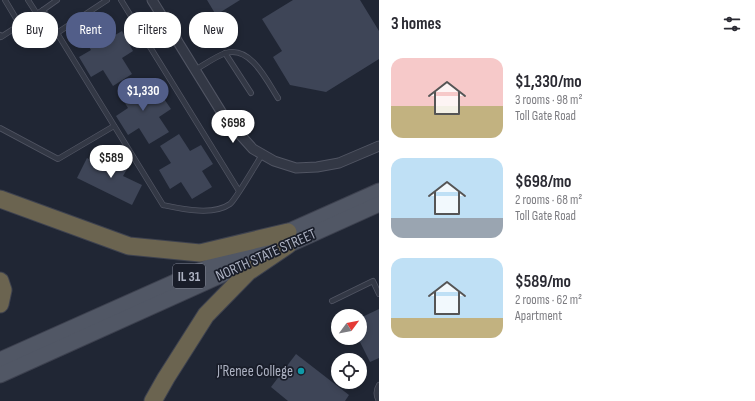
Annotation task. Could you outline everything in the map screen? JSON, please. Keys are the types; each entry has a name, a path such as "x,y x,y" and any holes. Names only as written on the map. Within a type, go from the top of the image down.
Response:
{"highway":[{"path":"0,199 129,246 200,254 288,238"},
{"path":"153,401 206,315 248,272 288,238"},
{"path":"0,281 3,290 0,304"}],"main road":[{"name":"NORTH STATE STREET","path":"0,375 288,238 379,191"},
{"name":"NORTH STATE STREET","path":"0,360 288,238 379,204"}],"street":[{"path":"152,0 225,118 240,136 253,149 262,155 274,161 296,168 317,168 339,163 379,146"}],"lane":[{"path":"5,0 12,12"},
{"path":"28,0 36,12"},
{"path":"40,12 57,0"},
{"path":"58,32 107,0"},
{"path":"121,0 239,191"},
{"path":"0,35 1,37 12,30"},
{"path":"58,35 163,205 183,209 217,210 231,203 262,155"},
{"path":"196,70 225,53 237,52 254,62 278,98"},
{"path":"225,53 251,93"},
{"path":"0,128 58,159 114,126"},
{"path":"332,301 373,281 379,294"},
{"path":"379,385 376,388 377,398 379,401"}],"building":[{"path":"207,0 240,0 221,12 214,12"},
{"path":"293,0 360,0 379,31 379,59 326,92 290,85 273,57 282,51 262,19"},
{"path":"122,31 124,35 124,48 131,48 133,51 122,58 132,74 113,86 103,70 91,77 79,57 91,50 90,48 116,48 116,34"},
{"path":"137,80 147,97 158,90 171,109 159,117 169,132 149,144 139,128 128,135 116,116 128,108 118,92"},
{"path":"179,134 190,151 201,145 213,164 202,171 212,187 192,199 181,182 170,189 159,170 171,163 160,146"},
{"path":"110,154 130,164 123,176 142,185 132,205 77,178 87,158 104,167"},
{"path":"379,309 379,358 370,362 367,353 366,353 362,345 367,345 367,315"},
{"name":"J'Renee College","path":"296,354 331,381 331,389 341,389 349,395 345,401 288,401 271,387"}],"place":[{"name":"J'Renee College","path":"301,371"}]}
